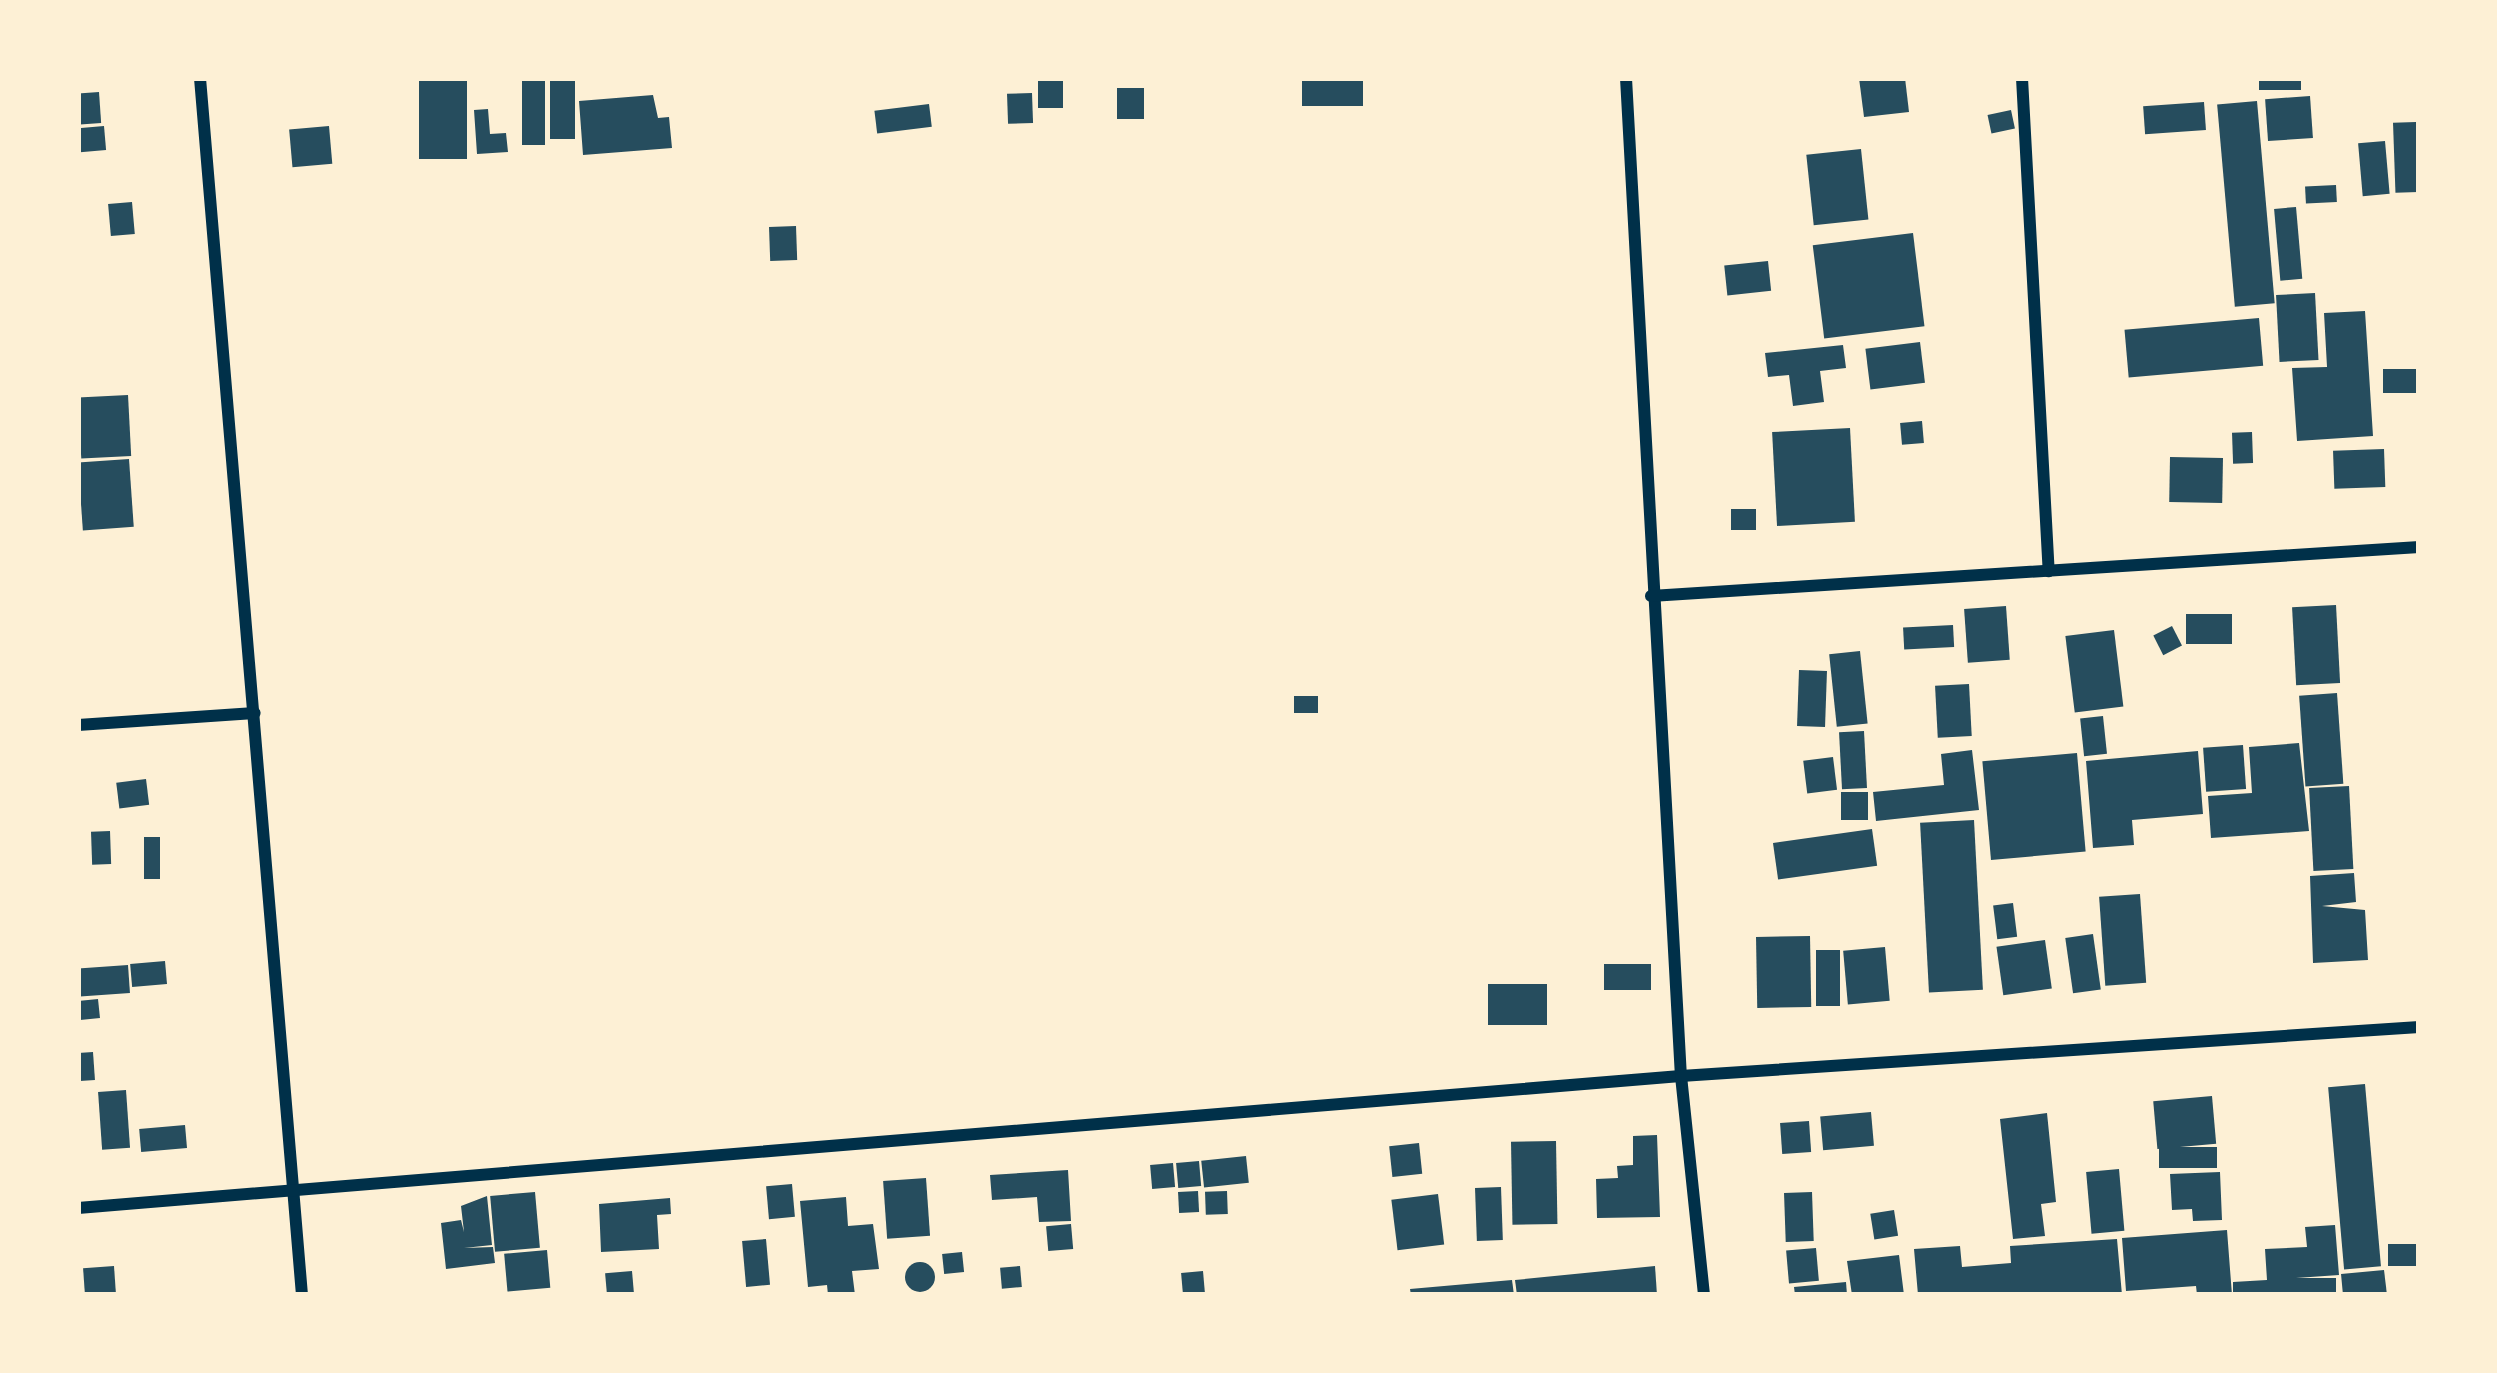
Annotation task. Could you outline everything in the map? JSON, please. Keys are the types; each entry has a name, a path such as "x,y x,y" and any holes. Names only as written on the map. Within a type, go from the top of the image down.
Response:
{"street":[{"path":"200,78 302,1295"},
{"path":"1626,78 1681,1076 1704,1295"},
{"path":"2022,78 2049,571"},
{"path":"1651,596 2419,548"},
{"path":"78,725 254,713"},
{"path":"78,1208 293,1195 1681,1076 2419,1027"}],"building":[{"path":"419,78 467,78 467,159 419,159"},
{"path":"522,78 545,78 545,145 522,145"},
{"path":"550,78 575,78 575,139 550,139"},
{"path":"1038,78 1063,78 1063,108 1038,108"},
{"path":"1302,78 1363,78 1363,106 1302,106"},
{"path":"1859,78 1905,78 1909,112 1864,117"},
{"path":"2259,78 2301,78 2301,90 2259,90"},
{"path":"1117,88 1144,88 1144,119 1117,119"},
{"path":"99,92 101,123 80,124 78,93"},
{"path":"1032,93 1033,123 1008,124 1007,94"},
{"path":"653,95 658,118 669,117 672,148 583,155 579,101"},
{"path":"2310,96 2313,138 2268,141 2265,99"},
{"path":"2257,101 2275,303 2235,307 2217,104"},
{"path":"2204,102 2206,130 2145,134 2143,106"},
{"path":"929,104 932,127 877,134 874,111"},
{"path":"488,109 490,134 506,133 508,152 477,154 474,110"},
{"path":"2011,110 2015,129 1991,134 1988,115"},
{"path":"2416,122 2418,192 2395,193 2393,123"},
{"path":"104,126 106,150 80,152 78,128"},
{"path":"329,126 332,164 292,167 289,129"},
{"path":"2385,141 2390,194 2363,196 2358,143"},
{"path":"1861,149 1868,220 1814,225 1806,155"},
{"path":"2336,185 2337,202 2306,204 2305,187"},
{"path":"132,202 135,234 111,236 108,204"},
{"path":"2296,207 2302,279 2280,281 2274,209"},
{"path":"796,226 797,260 770,261 769,227"},
{"path":"1913,233 1924,326 1824,339 1813,245"},
{"path":"1768,261 1771,291 1727,295 1724,266"},
{"path":"2315,293 2319,360 2280,362 2276,295"},
{"path":"2365,311 2373,436 2297,441 2292,368 2327,367 2324,313"},
{"path":"2259,318 2263,366 2129,378 2125,330"},
{"path":"1920,342 1925,383 1870,389 1865,349"},
{"path":"1843,345 1846,368 1820,371 1824,402 1793,406 1789,375 1768,377 1765,353"},
{"path":"2383,369 2419,369 2419,393 2383,393"},
{"path":"128,395 131,456 81,459 78,398"},
{"path":"1922,421 1924,443 1902,445 1900,423"},
{"path":"1850,428 1855,522 1777,526 1772,432"},
{"path":"2252,432 2253,463 2233,464 2232,433"},
{"path":"2384,449 2385,487 2334,489 2333,451"},
{"path":"2170,457 2223,458 2222,503 2169,502"},
{"path":"129,459 134,527 83,530 78,463"},
{"path":"1731,509 1756,509 1756,530 1731,530"},
{"path":"2336,605 2340,683 2296,685 2292,607"},
{"path":"2006,606 2010,660 1968,663 1964,609"},
{"path":"2186,614 2232,614 2232,644 2186,644"},
{"path":"1953,625 1954,647 1904,650 1903,628"},
{"path":"2172,626 2182,646 2163,655 2153,636"},
{"path":"2114,630 2123,706 2075,712 2065,636"},
{"path":"1860,651 1868,724 1837,727 1829,654"},
{"path":"1799,670 1827,671 1825,727 1797,726"},
{"path":"1969,684 1972,736 1938,738 1935,686"},
{"path":"2337,693 2343,784 2305,786 2299,696"},
{"path":"1294,696 1318,696 1318,713 1294,713"},
{"path":"2103,716 2107,754 2084,756 2080,718"},
{"path":"1864,731 1867,788 1842,789 1839,732"},
{"path":"2299,743 2309,831 2211,838 2208,796 2252,793 2249,747"},
{"path":"2243,745 2246,789 2206,792 2203,748"},
{"path":"1972,750 1979,810 1876,821 1873,792 1944,785 1941,754"},
{"path":"2198,751 2203,814 2132,820 2134,845 2093,848 2086,761"},
{"path":"2077,753 2086,852 1991,860 1982,761"},
{"path":"1833,757 1837,790 1807,793 1803,761"},
{"path":"146,779 149,805 119,808 116,783"},
{"path":"2349,786 2353,869 2313,871 2309,788"},
{"path":"1841,792 1868,792 1868,820 1841,820"},
{"path":"1974,820 1983,990 1929,993 1920,823"},
{"path":"1872,829 1877,866 1778,880 1773,843"},
{"path":"110,831 111,864 92,865 91,832"},
{"path":"144,837 160,837 160,879 144,879"},
{"path":"2354,873 2356,902 2322,906 2365,910 2368,960 2313,963 2310,876"},
{"path":"2140,894 2146,983 2105,986 2099,897"},
{"path":"2013,903 2017,937 1997,939 1993,905"},
{"path":"2093,934 2101,989 2073,993 2065,938"},
{"path":"1810,936 1811,1007 1757,1008 1756,937"},
{"path":"2045,940 2052,989 2003,995 1996,947"},
{"path":"1885,947 1890,1001 1848,1004 1843,951"},
{"path":"1816,950 1840,950 1840,1006 1816,1006"},
{"path":"165,961 167,984 132,987 130,964"},
{"path":"1604,964 1651,964 1651,990 1604,990"},
{"path":"128,965 130,993 80,996 78,968"},
{"path":"1488,984 1547,984 1547,1025 1488,1025"},
{"path":"98,999 100,1018 80,1020 78,1001"},
{"path":"93,1052 95,1080 80,1081 78,1053"},
{"path":"2365,1084 2381,1266 2344,1270 2328,1087"},
{"path":"126,1090 130,1148 102,1150 98,1092"},
{"path":"2212,1096 2216,1144 2157,1149 2153,1101"},
{"path":"1871,1112 1874,1146 1823,1150 1820,1116"},
{"path":"2047,1113 2056,1202 2041,1204 2045,1236 2013,1239 2000,1119"},
{"path":"1809,1121 1811,1152 1782,1154 1780,1123"},
{"path":"185,1125 187,1148 141,1152 139,1129"},
{"path":"1657,1135 1660,1217 1597,1218 1596,1179 1618,1178 1617,1166 1633,1165 1633,1136"},
{"path":"1556,1141 1557,1224 1512,1225 1511,1142"},
{"path":"1419,1143 1422,1174 1392,1177 1389,1146"},
{"path":"2159,1147 2217,1147 2217,1168 2159,1168"},
{"path":"1246,1156 1249,1183 1204,1188 1201,1161"},
{"path":"1199,1161 1201,1186 1178,1188 1176,1163"},
{"path":"1173,1163 1175,1187 1152,1189 1150,1165"},
{"path":"2119,1169 2124,1231 2092,1234 2086,1172"},
{"path":"1068,1170 1071,1221 1039,1222 1037,1197 992,1200 990,1175"},
{"path":"2220,1172 2222,1220 2193,1221 2192,1209 2172,1210 2170,1174"},
{"path":"926,1178 930,1236 887,1239 883,1181"},
{"path":"792,1184 795,1217 769,1219 766,1186"},
{"path":"1501,1187 1503,1240 1477,1241 1475,1188"},
{"path":"1198,1191 1199,1212 1179,1213 1178,1192"},
{"path":"1227,1191 1228,1214 1206,1215 1205,1192"},
{"path":"535,1192 540,1248 495,1252 490,1196"},
{"path":"1812,1192 1814,1241 1786,1242 1784,1193"},
{"path":"1438,1194 1444,1245 1398,1250 1391,1200"},
{"path":"487,1196 492,1245 464,1248 493,1247 495,1263 446,1269 441,1223 461,1220 464,1232 461,1206"},
{"path":"846,1197 848,1226 873,1224 879,1269 852,1271 855,1295 828,1295 827,1285 808,1287 800,1201"},
{"path":"670,1198 671,1214 657,1215 659,1249 601,1252 599,1204"},
{"path":"1894,1210 1898,1236 1874,1239 1870,1214"},
{"path":"1071,1224 1073,1249 1048,1251 1046,1226"},
{"path":"2335,1225 2339,1275 2296,1278 2336,1278 2336,1295 2233,1295 2233,1282 2267,1280 2265,1249 2307,1247 2305,1227"},
{"path":"2227,1230 2232,1295 2197,1295 2196,1286 2126,1291 2122,1238"},
{"path":"766,1239 770,1285 746,1287 742,1241"},
{"path":"2117,1239 2122,1295 1918,1295 1914,1249 1960,1246 1962,1267 2011,1263 2010,1246"},
{"path":"2388,1244 2419,1244 2419,1266 2388,1266"},
{"path":"1816,1248 1819,1281 1789,1283 1786,1251"},
{"path":"547,1250 550,1288 507,1292 504,1254"},
{"path":"962,1252 964,1272 944,1274 942,1254"},
{"path":"1899,1255 1904,1295 1852,1295 1847,1261"},
{"path":"920,1262 935,1277 920,1292 905,1277"},
{"path":"114,1266 116,1295 85,1295 83,1268"},
{"path":"1020,1266 1022,1287 1002,1289 1000,1268"},
{"path":"1655,1266 1657,1295 1517,1295 1515,1280"},
{"path":"2384,1270 2387,1295 2343,1295 2341,1274"},
{"path":"632,1271 634,1294 607,1295 605,1273"},
{"path":"1203,1271 1205,1295 1183,1295 1181,1273"},
{"path":"1512,1280 1514,1295 1411,1295 1410,1289"},
{"path":"1846,1282 1847,1295 1795,1295 1794,1287"}]}
